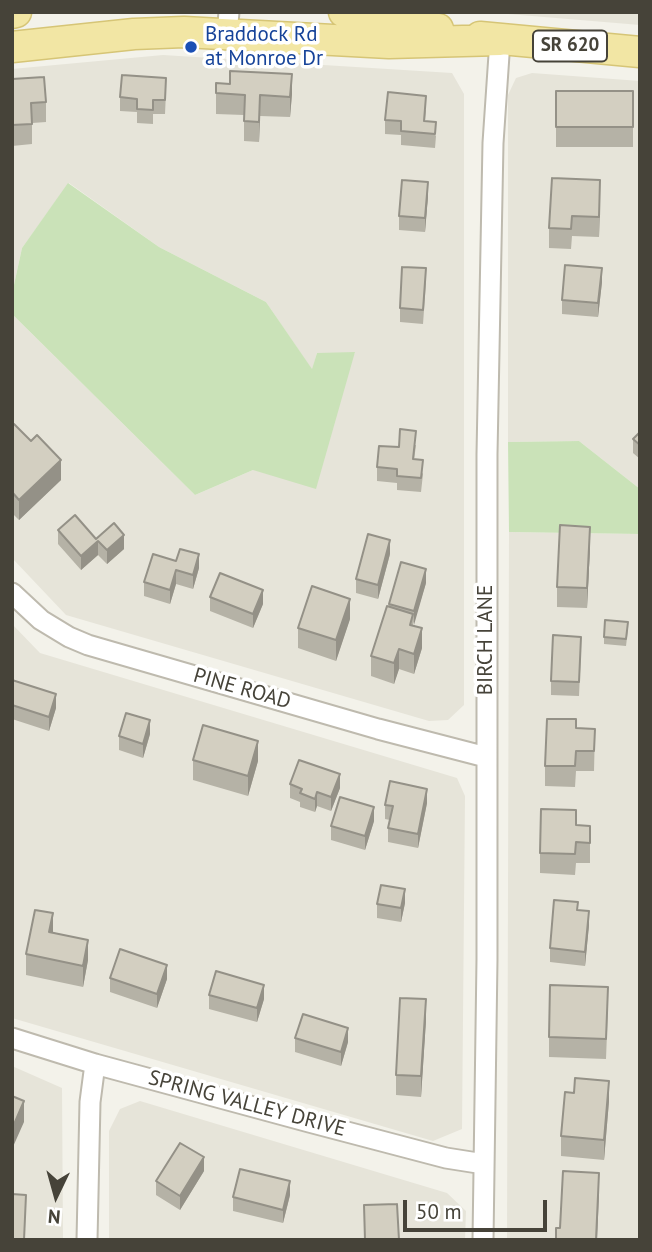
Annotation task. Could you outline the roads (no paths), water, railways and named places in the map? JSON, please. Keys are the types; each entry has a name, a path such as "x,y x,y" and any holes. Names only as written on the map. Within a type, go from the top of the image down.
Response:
{"main road":[{"name":"SR 620","path":"344,12 500,40 640,52"},
{"name":"SR 620","path":"12,47 134,34 184,32 228,23 389,43 500,40"}],"street":[{"name":"BIRCH LANE","path":"483,1240 487,958 489,303 493,143 500,40"},
{"name":"PINE ROAD","path":"12,593 41,620 88,645 486,757"},
{"name":"SPRING VALLEY DRIVE","path":"12,1038 421,1151 484,1164"},
{"path":"87,1240 90,1102 95,1063"}],"place":[{"name":"Braddock Rd at Monroe Dr","path":"191,47"}]}
